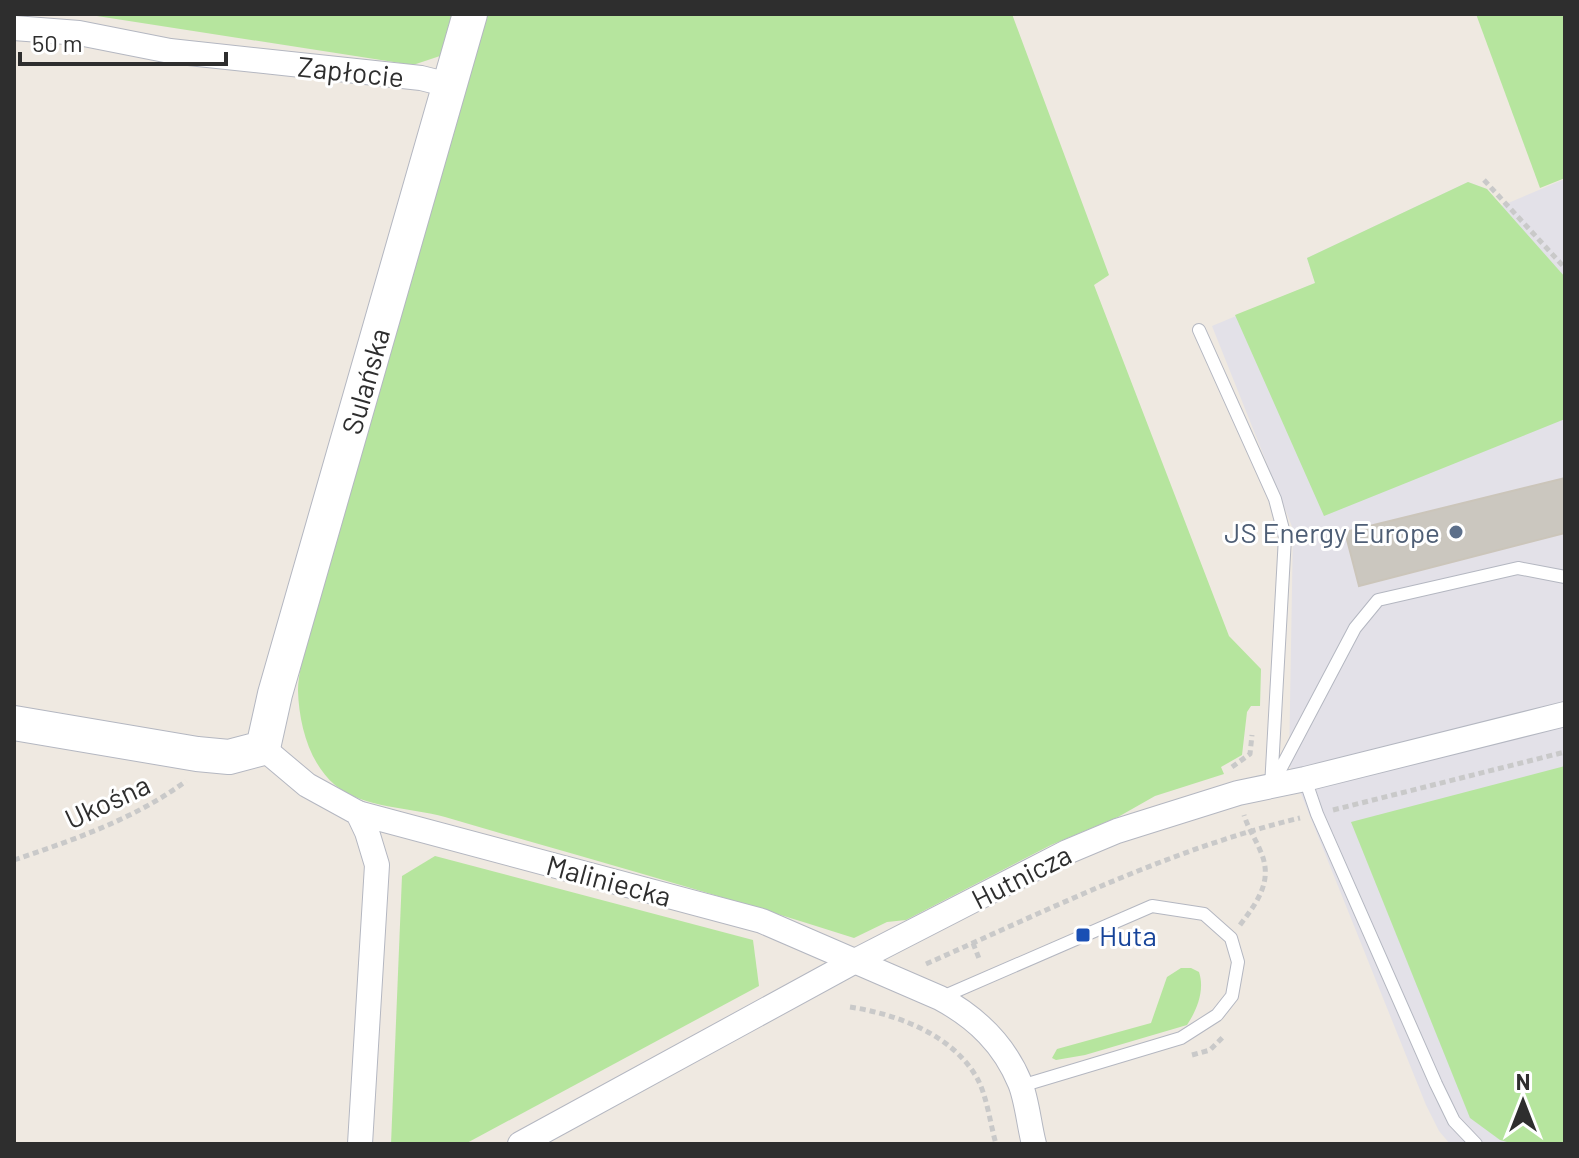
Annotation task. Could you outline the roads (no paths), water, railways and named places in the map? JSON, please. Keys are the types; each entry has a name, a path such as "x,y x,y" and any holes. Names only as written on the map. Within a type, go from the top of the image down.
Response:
{"street":[{"name":"Sulańska","path":"263,748 275,694 470,14"},
{"name":"Zapłocie","path":"14,28 79,33 170,51 421,78 449,85"},
{"name":"Hutnicza","path":"520,1144 857,960 1067,852 1117,831 1238,793 1565,714"},
{"path":"14,723 197,754 229,757 263,748"},
{"name":"Maliniecka","path":"263,748 307,785 358,813 762,921 940,998 965,1011 1005,1052 1021,1086 1034,1144"},
{"path":"358,813 377,865 360,1144"}],"lane":[{"path":"1199,330 1275,499 1285,537 1271,787"},
{"path":"1271,787 1355,628 1378,600 1518,568 1565,577"},
{"path":"1305,779 1317,814 1436,1084 1454,1121 1476,1144"},
{"path":"940,998 1152,906 1204,914 1231,938 1238,962 1232,996 1217,1015 1181,1038 1021,1086"}],"place":[{"name":"JS Energy Europe","path":"1456,532"},
{"name":"Huta","path":"1083,935"}]}
